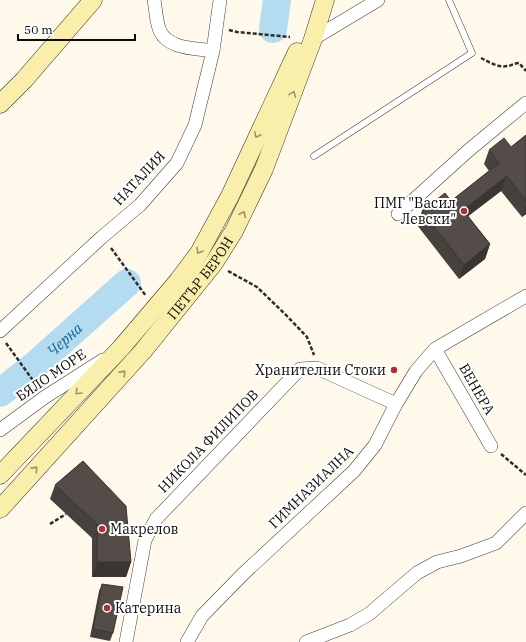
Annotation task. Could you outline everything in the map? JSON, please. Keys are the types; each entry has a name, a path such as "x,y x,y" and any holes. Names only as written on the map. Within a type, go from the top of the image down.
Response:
{"main road":[{"path":"0,104 24,80 93,0"},
{"name":"ПЕТЪР БЕРОН","path":"2,473 121,348 178,281 198,253 230,196 309,38 325,0"},
{"name":"ПЕТЪР БЕРОН","path":"0,508 143,350 214,263 234,231 264,169 309,38"},
{"path":"2,473 21,484"}],"street":[{"path":"154,0 160,30 165,39 174,44 213,51"},
{"name":"НАТАЛИЯ","path":"2,336 102,237 140,204 177,163 195,125 213,51 220,0"},
{"path":"309,38 378,0"},
{"path":"398,214 469,150 526,102"},
{"name":"ГИМНАЗИАЛНА","path":"187,642 202,616 243,574 354,471 376,445 396,404 416,371 435,349 526,296"},
{"name":"БЯЛО МОРЕ","path":"0,430 45,397 121,348"},
{"name":"ВЕНЕРА","path":"435,349 491,446"},
{"path":"317,368 396,404"},
{"name":"НИКОЛА ФИЛИПОВ","path":"126,642 145,540 156,519 300,369 317,368"},
{"path":"306,642 350,625 369,614 417,573 437,562 461,556 496,543 526,513"}],"lane":[{"path":"314,156 472,53 449,0"}],"path":[{"path":"217,28 237,32 309,38"},
{"path":"472,53 500,67 520,63 526,71"},
{"path":"102,237 155,308"},
{"path":"214,263 257,287 286,315 307,337 314,351 317,368"},
{"path":"2,336 36,384"},
{"path":"491,446 526,475"},
{"path":"50,524 66,514"}],"building":[{"path":"526,135 526,201 507,176 463,210 490,244 464,265 422,211 445,193 451,201 499,163 489,150 504,138 511,147"},
{"name":"Макрелов","path":"83,461 126,506 131,562 97,562 97,524 55,485"},
{"name":"Катерина","path":"102,584 123,587 113,633 93,629"}],"waterway":[{"name":"Черна","path":"273,29 277,0"},
{"name":"Черна","path":"0,393 35,365 127,283"}],"place":[{"name":"ПМГ \"Васил Левски\"","path":"464,211"},
{"name":"Хранителни Стоки","path":"394,370"},
{"name":"Макрелов","path":"102,529"},
{"name":"Катерина","path":"107,608"}]}
